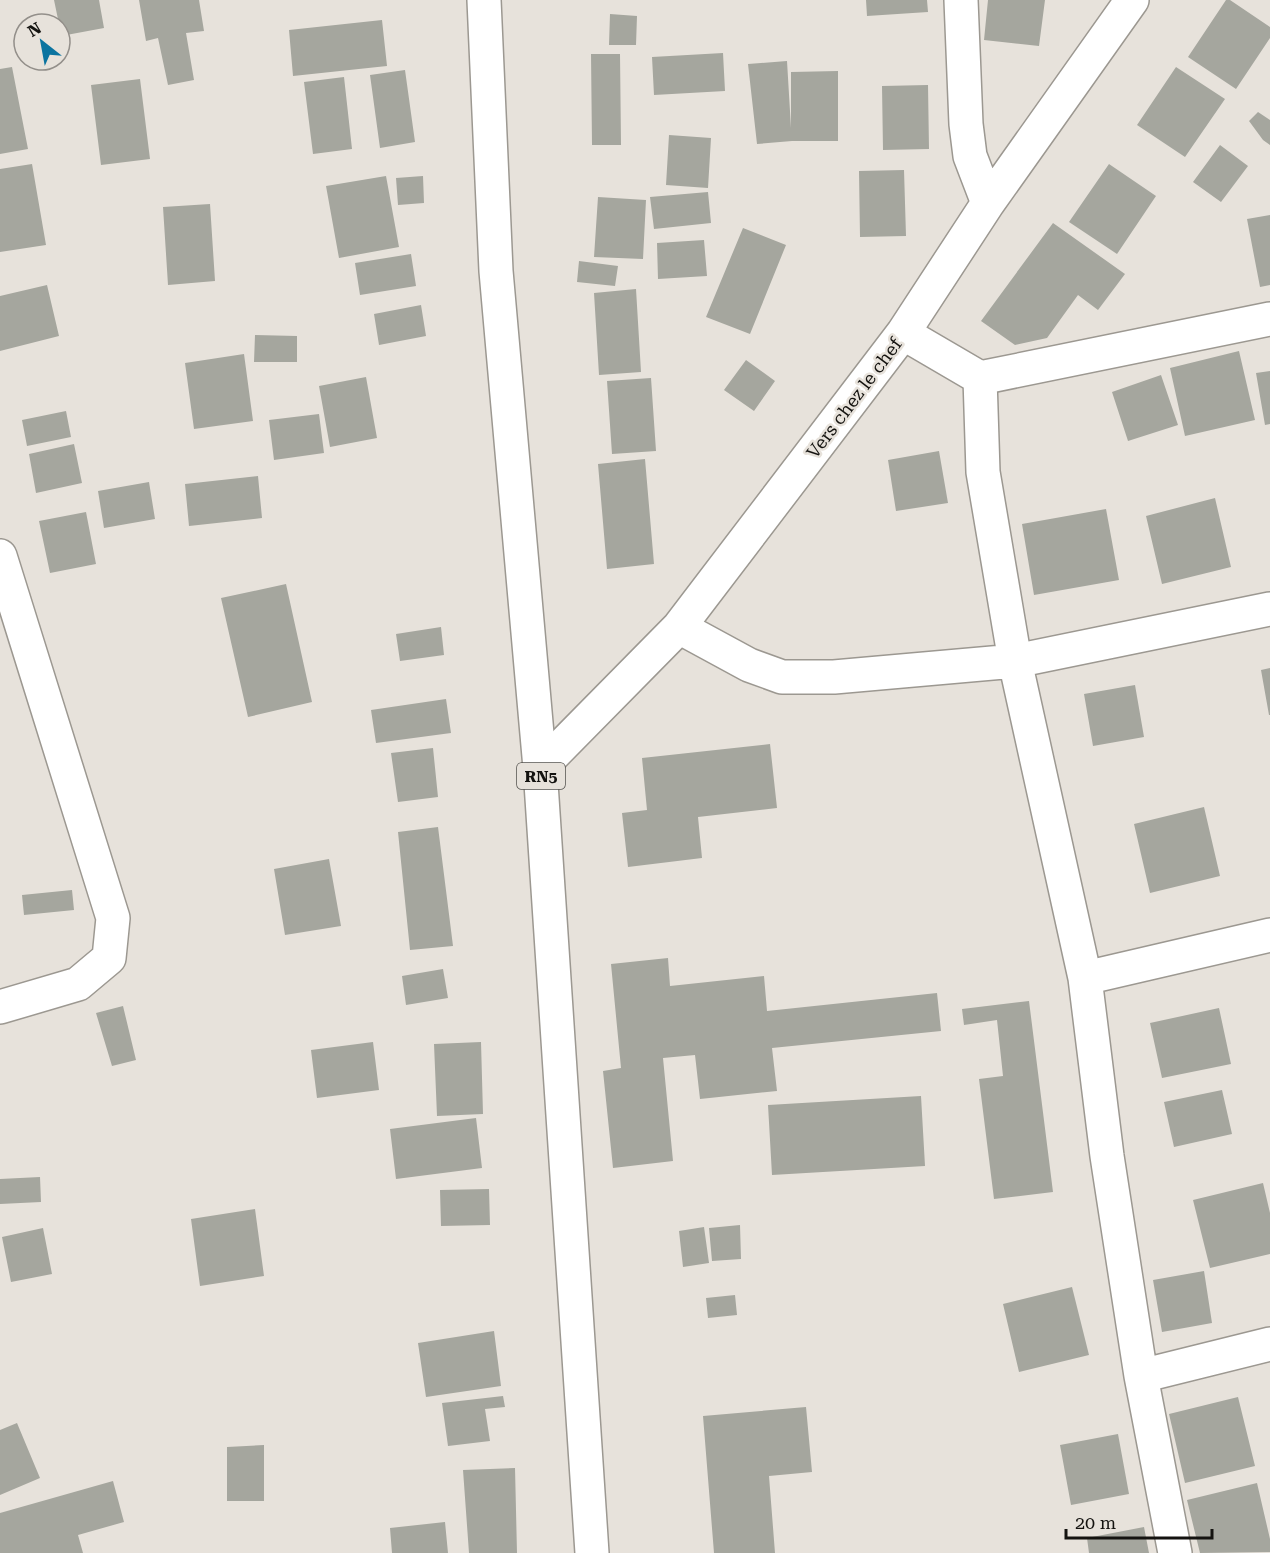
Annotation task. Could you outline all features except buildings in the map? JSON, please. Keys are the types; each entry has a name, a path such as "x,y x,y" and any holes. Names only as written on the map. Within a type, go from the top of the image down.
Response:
{"main road":[{"name":"RN5","path":"484,0 496,271 540,768 592,1553"},
{"path":"961,0 966,124 970,156 988,203"},
{"name":"Vers chez le chef","path":"540,768 679,627 903,333 988,203 1132,0"},
{"path":"903,333 980,378 1270,320"},
{"path":"980,378 983,472 1015,661 1085,978 1107,1156 1141,1376 1175,1553"},
{"path":"0,556 113,918 109,958 78,984 0,1007"},
{"path":"679,627 748,665 782,677 834,677 1015,661 1270,609"},
{"path":"1085,978 1270,935"},
{"path":"1141,1376 1270,1344"}]}
